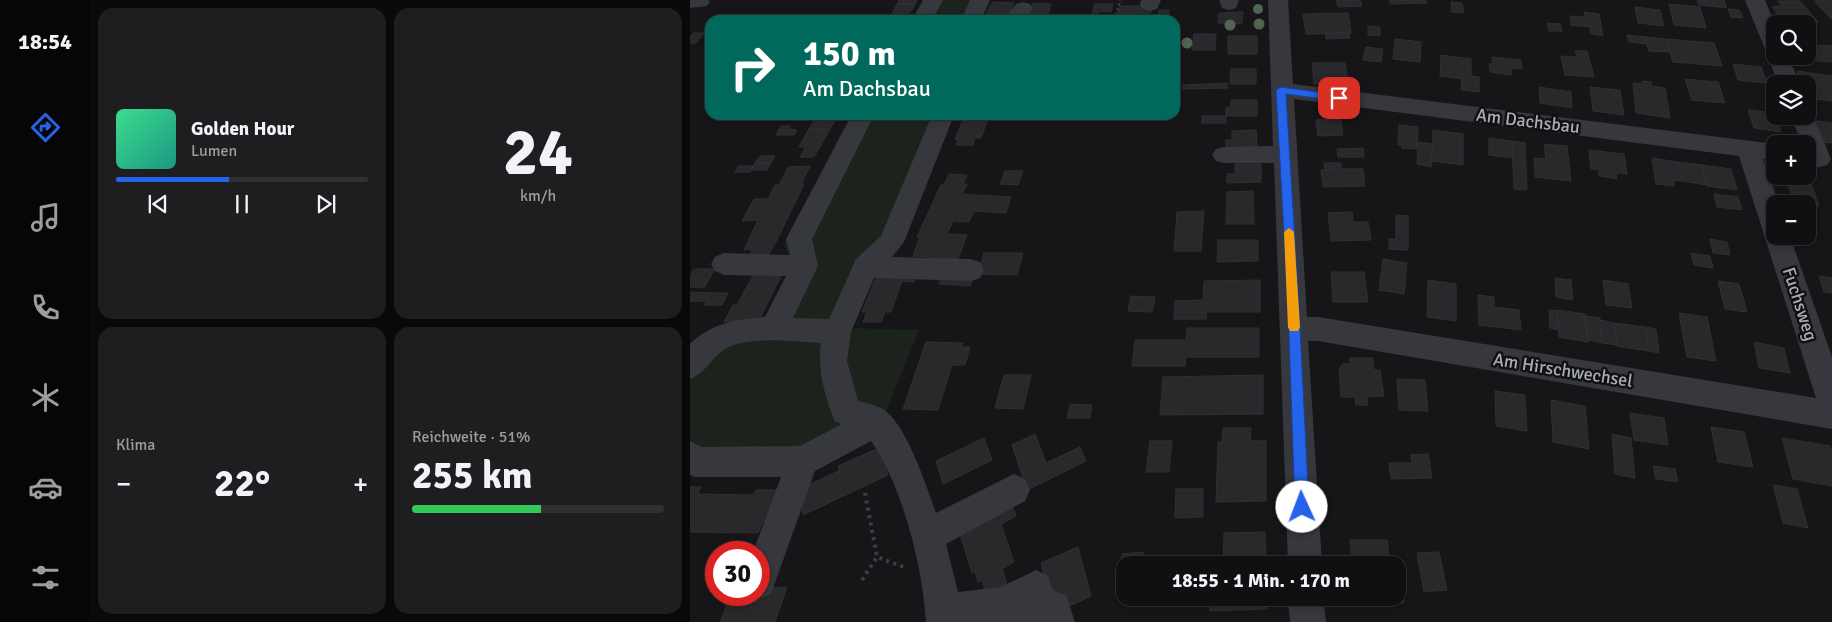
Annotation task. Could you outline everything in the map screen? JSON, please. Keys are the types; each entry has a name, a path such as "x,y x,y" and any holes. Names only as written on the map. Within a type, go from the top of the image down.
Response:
{"street":[{"path":"925,15 933,0"},
{"path":"973,15 980,0"},
{"path":"1278,0 1305,556"},
{"path":"1755,0 1766,27"},
{"name":"Am Dachsbau","path":"1281,90 1766,151"},
{"path":"773,329 805,266 799,239 860,120"},
{"path":"941,120 892,242 865,267 837,332 833,361 846,411 876,422 890,440 912,490 927,536 943,605 1004,604 1053,608 1057,622"},
{"path":"1806,125 1819,158"},
{"path":"1748,149 1766,202"},
{"path":"1224,155 1286,154"},
{"name":"Fuchsweg","path":"1780,245 1832,400"},
{"path":"724,264 805,266"},
{"path":"865,267 971,270"},
{"path":"690,336 719,336 738,330 773,329 837,332"},
{"name":"Am Hirschwechsel","path":"1294,329 1318,329 1832,415"},
{"path":"690,366 699,352 719,336"},
{"path":"692,463 802,462 876,422"},
{"path":"770,551 802,462"},
{"path":"927,536 1014,490"},
{"path":"1004,604 1036,588"},
{"path":"1307,606 1308,622"}],"path":[{"path":"1116,15 1120,0"},
{"path":"864,493 877,557 943,605"},
{"path":"862,580 877,557"}],"shaded area":[{"path":"923,0 988,0 980,15 916,15"},
{"path":"847,120 949,120 870,271 847,328 919,330 875,439 801,473 690,475 690,350 765,326 795,270 784,245"}],"building":[{"path":"899,0 917,0 915,4 897,4"},
{"path":"1336,0 1360,0 1362,6 1338,7"},
{"path":"1389,0 1426,0 1427,3 1390,4"},
{"path":"1697,0 1724,0 1727,8 1699,5"},
{"path":"1832,0 1832,20 1814,1"},
{"path":"1778,1 1800,1 1812,15 1778,15 1772,7 1782,6"},
{"path":"993,2 1014,3 1008,15 985,15"},
{"path":"1451,2 1462,3 1464,13 1452,12"},
{"path":"1033,3 1051,4 1048,14 1029,14"},
{"path":"897,4 915,4 909,15 891,15"},
{"path":"1095,4 1113,4 1111,12 1099,11 1097,15 1092,15"},
{"path":"1669,4 1700,7 1706,28 1674,25"},
{"path":"1120,6 1152,6 1150,15 1117,15"},
{"path":"1635,7 1660,10 1664,26 1638,23"},
{"path":"1728,9 1739,10 1743,18 1731,17"},
{"path":"1159,10 1169,10 1168,15 1158,15"},
{"path":"1243,12 1242,23 1230,25 1230,23 1218,23 1219,13"},
{"path":"1584,12 1599,14 1603,36 1591,34 1590,27 1571,25 1570,16 1585,17"},
{"path":"1348,13 1351,33 1306,34 1303,14"},
{"path":"1547,23 1560,24 1562,31 1549,31"},
{"path":"1368,26 1380,27 1380,36 1368,35"},
{"path":"693,33 704,33 696,43 690,43 690,37"},
{"path":"1325,33 1349,33 1350,38 1326,39"},
{"path":"1194,34 1216,34 1215,50 1192,50"},
{"path":"1627,35 1645,37 1647,44 1629,42"},
{"path":"1228,36 1257,36 1257,54 1228,54"},
{"path":"1645,37 1666,39 1670,52 1649,51"},
{"path":"1395,39 1421,42 1420,62 1393,59"},
{"path":"1666,39 1714,43 1722,66 1673,62"},
{"path":"1816,45 1832,46 1832,62 1816,61 1816,49 1819,49"},
{"path":"1366,47 1383,49 1381,62 1363,60"},
{"path":"1575,51 1587,51 1594,77 1565,75 1561,56 1577,57"},
{"path":"1441,55 1471,59 1471,76 1479,77 1479,92 1461,90 1462,79 1440,76"},
{"path":"1492,57 1521,60 1522,69 1511,68 1511,75 1490,72 1489,64 1493,64"},
{"path":"1312,63 1345,63 1348,83 1314,84"},
{"path":"1733,64 1761,67 1766,83 1738,80"},
{"path":"1231,69 1256,69 1256,84 1230,84"},
{"path":"1797,71 1832,76 1832,101 1816,99 1816,75 1798,75"},
{"path":"1685,79 1718,82 1725,103 1692,100"},
{"path":"1642,81 1651,82 1651,86 1665,88 1670,118 1636,113 1633,83 1642,84"},
{"path":"1227,83 1228,88 1183,89 1183,85"},
{"path":"1539,87 1571,92 1572,108 1540,103"},
{"path":"1590,87 1620,90 1624,115 1593,111"},
{"path":"1231,100 1257,100 1257,116 1226,116 1226,107 1231,107"},
{"path":"1748,110 1766,112 1766,125 1779,125 1781,132 1754,128"},
{"path":"1202,116 1226,116 1226,123 1202,123"},
{"path":"1341,119 1343,135 1318,136 1316,120"},
{"path":"814,120 835,120 830,129 809,129"},
{"path":"963,120 988,120 981,138 975,138 973,145 956,145 958,139 955,139"},
{"path":"1816,121 1832,123 1832,143 1824,142"},
{"path":"1399,125 1418,127 1417,149 1402,148 1402,145 1398,145"},
{"path":"781,126 790,126 788,129 797,130 794,135 776,135"},
{"path":"809,129 830,129 814,157 800,157 806,147 799,147"},
{"path":"1256,130 1257,148 1226,149 1226,140 1232,140 1232,131"},
{"path":"1433,130 1463,134 1463,165 1432,161"},
{"path":"1489,138 1512,141 1513,158 1489,155"},
{"path":"1512,141 1525,143 1527,190 1514,189"},
{"path":"1418,142 1432,144 1431,167 1417,164"},
{"path":"1544,144 1567,146 1571,181 1535,177 1534,158 1546,159"},
{"path":"1363,148 1364,157 1338,157 1337,149"},
{"path":"1589,150 1624,154 1627,174 1616,173 1617,179 1599,176 1599,170 1591,169"},
{"path":"760,156 775,156 771,163 755,163"},
{"path":"1652,158 1678,162 1682,181 1673,180 1674,186 1656,184"},
{"path":"1678,162 1702,165 1707,185 1682,181"},
{"path":"755,163 771,163 767,170 751,170"},
{"path":"1324,163 1341,163 1341,169 1325,170"},
{"path":"1235,164 1261,164 1261,182 1227,183 1227,174 1235,174"},
{"path":"1702,165 1731,169 1737,190 1707,186"},
{"path":"739,166 754,166 750,172 735,172"},
{"path":"810,166 801,184 804,184 766,259 747,260 752,249 744,250 758,220 742,221 754,199 768,199 775,185 779,185 788,167"},
{"path":"1363,169 1365,186 1323,187 1321,170"},
{"path":"1005,171 1023,171 1018,185 1000,184"},
{"path":"949,174 967,175 963,184 967,184 962,194 1011,197 1006,213 974,211 969,222 953,221 947,234 967,235 958,259 913,256 920,237 917,237 941,185 944,185"},
{"path":"1788,185 1812,185 1815,195 1798,195 1797,193 1791,193"},
{"path":"1253,191 1254,224 1226,224 1227,192"},
{"path":"1714,194 1738,197 1742,210 1717,207"},
{"path":"1204,211 1201,251 1174,251 1177,212"},
{"path":"1352,212 1353,222 1368,222 1371,240 1331,241 1328,213"},
{"path":"1396,215 1408,216 1408,250 1389,249 1389,239 1396,239"},
{"path":"1710,239 1727,242 1730,255 1713,253"},
{"path":"1218,240 1258,240 1258,261 1217,262"},
{"path":"984,253 1023,253 1017,275 978,274"},
{"path":"1691,253 1710,256 1713,268 1694,265"},
{"path":"1383,259 1407,263 1404,294 1379,290"},
{"path":"694,269 715,269 704,288 690,287 690,276"},
{"path":"756,270 784,270 758,322 724,322 733,305 737,305"},
{"path":"879,270 918,270 914,282 902,281 891,312 885,312 881,322 863,322 867,312 862,312"},
{"path":"1331,272 1364,272 1368,302 1333,302"},
{"path":"944,273 975,274 970,286 939,284"},
{"path":"1819,276 1832,278 1832,293 1824,292"},
{"path":"1555,278 1571,280 1573,300 1556,297"},
{"path":"1260,280 1260,312 1206,312 1206,319 1174,319 1175,301 1203,300 1204,281"},
{"path":"1428,280 1456,284 1456,321 1427,317"},
{"path":"1603,280 1628,284 1632,308 1606,305"},
{"path":"1718,281 1739,284 1747,312 1725,309"},
{"path":"690,292 728,293 722,305 704,305 707,301 690,301"},
{"path":"1478,295 1494,297 1494,307 1519,310 1521,330 1479,325"},
{"path":"1131,296 1155,297 1152,312 1128,311"},
{"path":"1549,310 1557,311 1559,330 1550,328"},
{"path":"1557,310 1585,314 1588,342 1559,337"},
{"path":"1679,313 1707,317 1716,361 1687,357"},
{"path":"1585,316 1600,318 1602,343 1588,340"},
{"path":"1600,320 1614,323 1617,345 1602,343"},
{"path":"1614,323 1645,327 1649,351 1617,346"},
{"path":"1645,327 1656,329 1659,353 1649,351"},
{"path":"1187,328 1259,328 1259,357 1186,357 1185,366 1132,366 1135,340 1186,340"},
{"path":"926,342 963,343 961,347 970,347 965,365 952,365 938,410 903,409"},
{"path":"1754,342 1784,348 1790,373 1759,368"},
{"path":"1350,358 1373,358 1374,370 1380,370 1384,396 1367,397 1368,405 1356,405 1355,397 1341,397 1339,370 1342,364 1350,364"},
{"path":"1004,375 1031,375 1023,409 995,408"},
{"path":"1263,375 1263,414 1160,415 1163,377"},
{"path":"1397,379 1425,380 1428,411 1399,410"},
{"path":"1495,391 1525,395 1527,431 1496,426"},
{"path":"1551,400 1585,406 1589,449 1553,442"},
{"path":"1070,404 1092,405 1090,418 1067,418"},
{"path":"1630,413 1664,418 1668,445 1634,440"},
{"path":"1711,427 1744,432 1753,467 1718,462"},
{"path":"1223,428 1251,428 1250,441 1266,441 1266,501 1216,502 1218,442 1222,442"},
{"path":"1035,434 1046,463 1080,447 1086,461 1027,490 1012,445"},
{"path":"1612,434 1631,438 1635,478 1615,474"},
{"path":"984,438 992,460 943,484 936,461"},
{"path":"1782,438 1830,446 1832,454 1832,486 1793,479"},
{"path":"1150,441 1172,441 1169,472 1146,472"},
{"path":"881,447 888,475 803,515 799,489 839,471 838,466"},
{"path":"1428,454 1432,478 1391,479 1389,463 1412,463 1411,455"},
{"path":"1653,466 1675,469 1678,482 1656,479"},
{"path":"1773,485 1797,489 1808,528 1783,523"},
{"path":"690,487 701,487 697,494 753,495 756,490 787,490 775,521 763,521 758,533 690,532"},
{"path":"1176,489 1203,489 1203,517 1175,518"},
{"path":"1009,497 1016,516 1001,524 1014,562 1002,569 1008,588 988,599 982,580 978,582 975,571 972,573 957,524"},
{"path":"1265,532 1266,556 1223,556 1224,533"},
{"path":"1350,540 1387,540 1389,556 1351,556"},
{"path":"1078,547 1091,596 1065,608 1061,591 1049,596 1041,563"},
{"path":"1144,552 1144,556 1122,556 1122,554"},
{"path":"1439,552 1447,590 1424,592 1417,553"},
{"path":"787,587 775,622 720,622 727,606 770,606 770,588"},
{"path":"1210,606 1267,606 1267,609 1210,611"}],"slow traffic":[{"path":"1289,232 1294,327"}],"route":[{"path":"1302,507 1294,307 1281,90 1339,98"}]}
